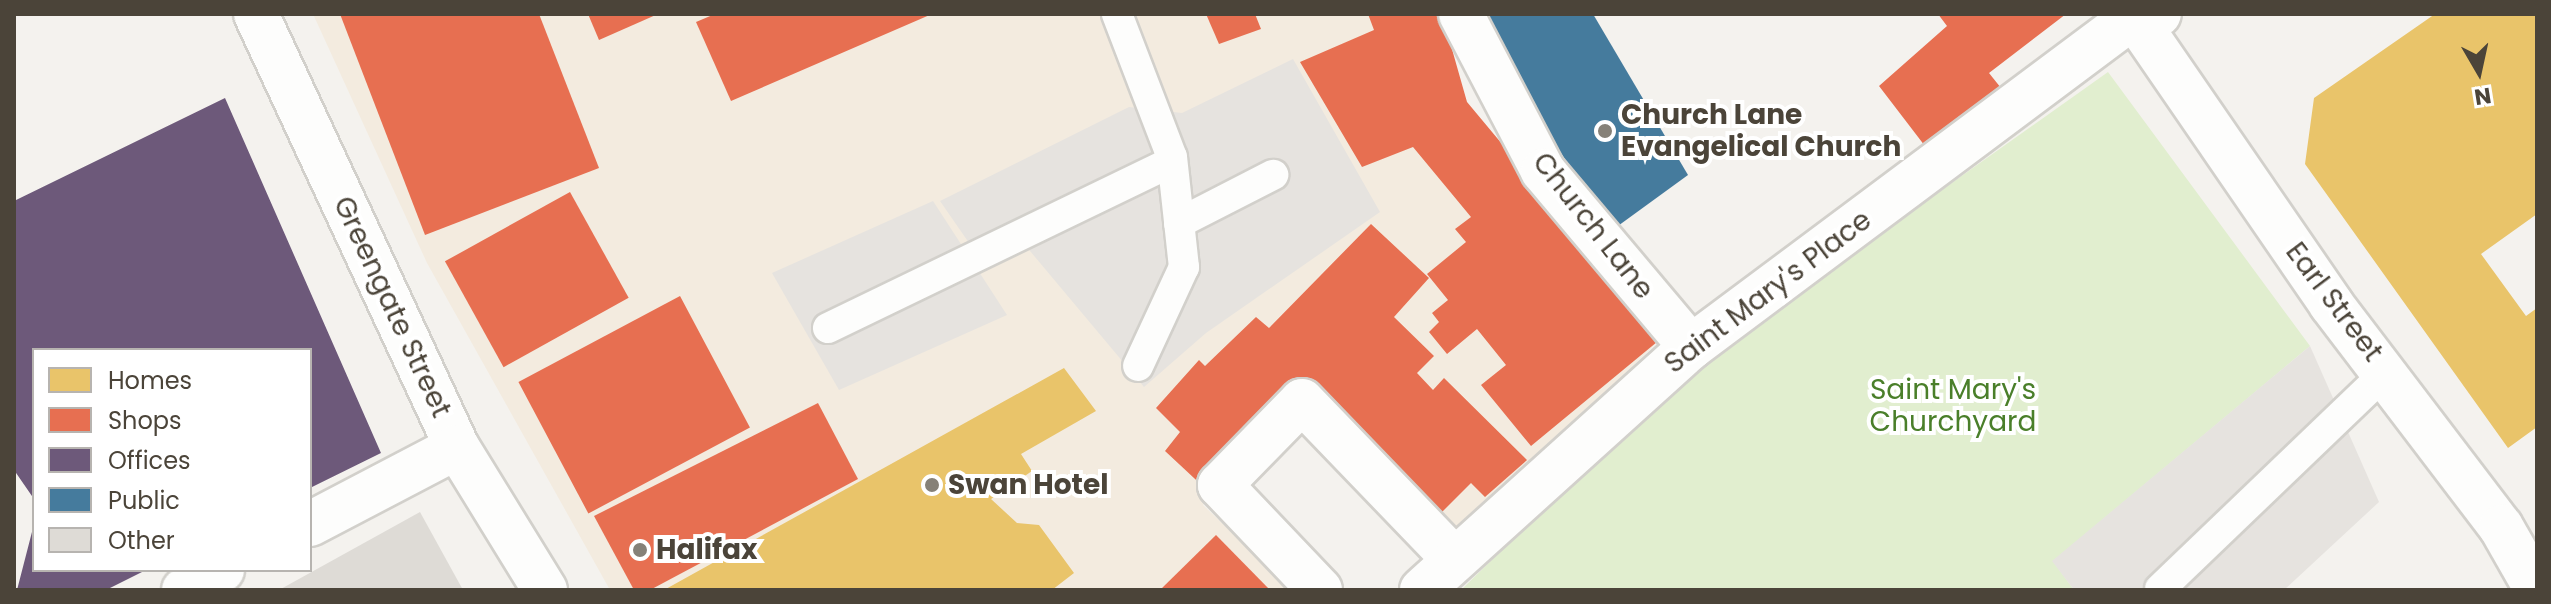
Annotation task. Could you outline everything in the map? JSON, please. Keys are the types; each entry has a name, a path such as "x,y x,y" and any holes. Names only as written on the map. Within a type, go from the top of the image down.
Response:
{"street":[{"name":"Greengate Street","path":"256,14 457,447 545,590"},
{"name":"Church Lane","path":"1461,14 1543,171 1691,347"},
{"name":"Saint Mary's Place","path":"1422,590 1453,558 1691,347 2141,15"},
{"name":"Earl Street","path":"2141,15 2386,372 2501,527 2537,590"},
{"path":"1320,590 1220,485 1302,401 1453,558"},
{"path":"312,523 457,447"},
{"path":"184,590 218,572"}],"lane":[{"path":"1117,14 1172,162 1184,267 1138,366"},
{"path":"828,328 1172,162"},
{"path":"1179,223 1273,175"},
{"path":"2160,589 2386,372"}],"shaded area":[{"path":"313,14 1438,14 1467,102 1663,337 1457,534 1320,398 1203,505 1292,590 610,590 427,263"},
{"path":"1293,59 1380,212 1206,333 1144,387 1025,245 985,266 940,201 1129,107 1182,113"},
{"path":"933,201 1007,315 839,390 772,273"},
{"path":"2310,346 2379,502 2284,590 2074,590 2052,561"}],"green space":[{"name":"Saint Mary's Churchyard","path":"2108,72 2310,346 2053,561 2074,590 1461,590 1622,433 1749,327"}],"building: Homes":[{"path":"2435,14 2537,14 2537,214 2481,254 2526,316 2537,308 2537,427 2508,448 2305,164 2314,98"},
{"name":"Swan Hotel","path":"1064,368 1096,411 1021,454 1032,471 991,499 1017,523 1039,525 1074,573 1052,590 664,590"}],"building: Shops":[{"path":"340,14 539,14 599,168 425,235"},
{"path":"588,14 658,14 599,40"},
{"path":"715,14 932,14 731,101 696,22"},
{"path":"1206,14 1255,14 1261,29 1219,44"},
{"path":"1368,14 1442,14 1467,102 1663,337 1531,446 1481,385 1506,365 1477,329 1447,354 1429,332 1439,322 1432,313 1448,300 1427,274 1466,242 1455,229 1471,217 1413,147 1362,167 1300,62 1374,30"},
{"path":"1938,14 2066,14 1989,73 2005,93 1928,150 1879,86 1947,26"},
{"path":"570,192 629,298 504,367 445,261"},
{"path":"1371,224 1429,278 1394,317 1434,356 1417,373 1433,390 1444,378 1527,460 1485,497 1471,483 1438,516 1308,386 1209,492 1165,451 1180,432 1156,408 1199,360 1205,366 1256,317 1269,328"},
{"path":"680,296 750,428 588,513 518,382"},
{"path":"818,403 858,479 650,590 634,590 594,516"},
{"path":"1216,535 1270,590 1160,590"}],"building: Offices":[{"path":"225,98 381,453 312,487 312,348 32,348 32,496 14,470 14,201"},
{"path":"32,532 32,572 142,572 106,590 17,590"}],"building: Public":[{"name":"Church Lane Evangelical Church","path":"1485,14 1593,14 1688,175 1611,231 1519,88"}],"building: Other":[{"path":"420,512 463,590 279,590"}],"place":[{"name":"Church Lane Evangelical Church","path":"1605,131"},
{"name":"Swan Hotel","path":"932,485"},
{"name":"Halifax","path":"640,550"}]}
